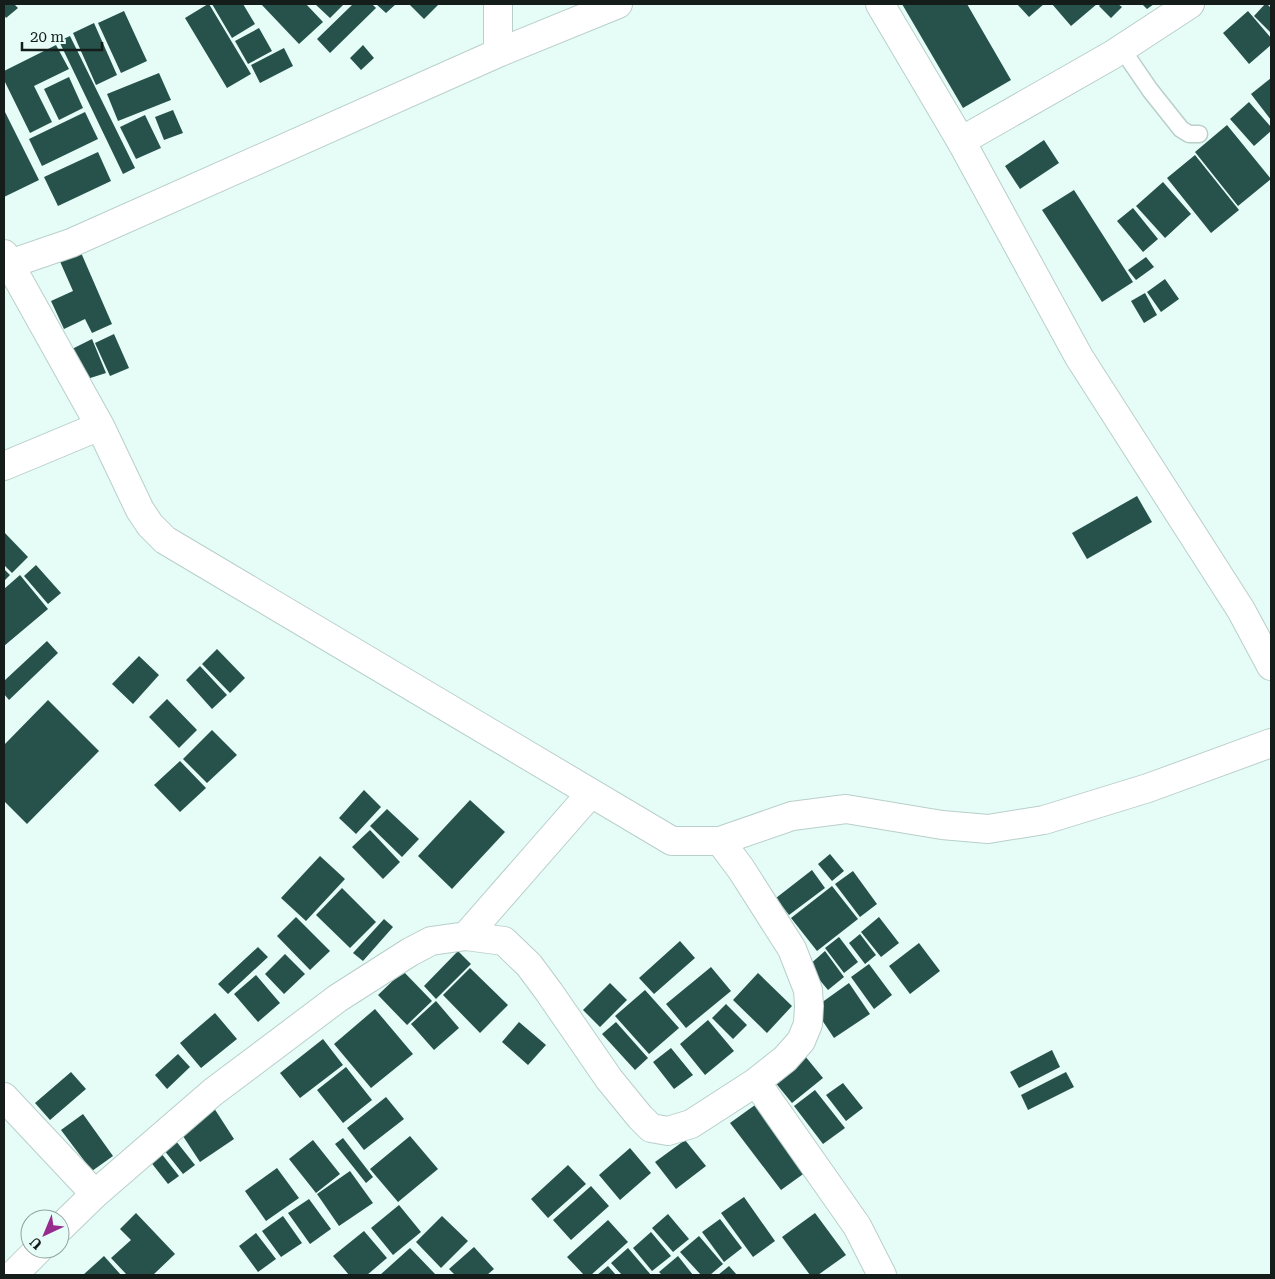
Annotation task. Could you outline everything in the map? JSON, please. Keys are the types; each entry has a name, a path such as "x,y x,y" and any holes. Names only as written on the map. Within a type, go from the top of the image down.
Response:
{"street":[{"path":"498,4 498,53"},
{"path":"618,4 498,53 71,243 6,261 100,426 140,510 150,525 165,540 672,840 720,842 792,816 846,809 942,825 988,829 1044,820 1148,788 1271,743"},
{"path":"880,4 961,141 1079,357 1241,610 1271,666"},
{"path":"961,141 1122,48 1190,4"},
{"path":"4,466 100,426"},
{"path":"466,936 591,793"},
{"path":"70,1218 95,1194 213,1092 338,998 410,952 431,941 466,936 504,941 529,965 550,992 609,1079 651,1128 668,1131 691,1124 756,1082 785,1059 800,1041 808,1024 808,990 792,949 741,869 720,842"},
{"path":"756,1082 857,1226 882,1275"},
{"path":"4,1097 95,1194"},
{"path":"13,1275 29,1259"}],"lane":[{"path":"1122,48 1150,90 1181,129 1189,134 1199,134"}],"building":[{"path":"4,4 14,4 18,8 6,18 4,15"},
{"path":"208,4 251,74 227,88 185,18"},
{"path":"212,4 243,4 255,24 232,38"},
{"path":"261,4 306,4 323,22 299,44"},
{"path":"315,4 344,4 330,18"},
{"path":"353,4 372,4 376,8 330,53 317,39"},
{"path":"376,4 396,4 386,13"},
{"path":"409,4 439,4 424,19"},
{"path":"902,4 967,4 1011,80 963,108"},
{"path":"1017,4 1044,4 1029,17"},
{"path":"1052,4 1097,4 1071,26"},
{"path":"1101,4 1118,4 1122,7 1111,18 1099,6"},
{"path":"1142,4 1154,4 1147,9"},
{"path":"1265,4 1271,8 1271,33 1254,16"},
{"path":"124,11 147,61 121,73 98,23"},
{"path":"1248,11 1271,38 1271,45 1249,64 1223,33"},
{"path":"94,23 117,75 96,85 73,33"},
{"path":"259,28 272,51 248,64 235,41"},
{"path":"70,36 135,168 123,174 59,41"},
{"path":"56,45 69,69 34,86 52,122 30,133 4,80 4,71"},
{"path":"363,45 374,58 361,70 350,58"},
{"path":"284,48 293,66 260,83 251,65"},
{"path":"159,73 171,100 118,121 107,94"},
{"path":"69,77 83,108 59,120 44,89"},
{"path":"1271,78 1271,120 1251,94"},
{"path":"1249,102 1271,127 1271,131 1254,146 1230,119"},
{"path":"4,110 39,180 4,197"},
{"path":"173,110 183,133 164,140 155,117"},
{"path":"85,112 98,139 42,166 29,139"},
{"path":"145,115 161,148 136,159 120,127"},
{"path":"1227,125 1271,179 1238,206 1195,152"},
{"path":"1044,140 1059,163 1020,189 1005,166"},
{"path":"98,152 111,181 58,206 44,177"},
{"path":"1195,155 1239,210 1211,233 1167,178"},
{"path":"1163,182 1191,214 1165,238 1136,206"},
{"path":"1074,190 1133,282 1102,302 1042,210"},
{"path":"1133,208 1158,239 1143,252 1117,221"},
{"path":"79,248 112,324 92,333 85,319 64,329 51,301 73,291 58,257"},
{"path":"1146,257 1154,267 1136,280 1128,270"},
{"path":"1165,279 1179,299 1161,312 1147,292"},
{"path":"1145,293 1157,315 1144,323 1131,301"},
{"path":"114,334 129,368 110,376 95,343"},
{"path":"92,339 106,373 84,380 70,350"},
{"path":"1137,496 1152,522 1087,559 1072,533"},
{"path":"4,532 28,557 12,573 4,565"},
{"path":"36,565 61,593 48,604 24,576"},
{"path":"4,569 10,575 4,581"},
{"path":"20,575 48,609 4,646 4,589"},
{"path":"47,641 58,653 9,700 4,694 4,681"},
{"path":"217,649 245,678 230,693 202,664"},
{"path":"139,656 159,675 133,704 112,684"},
{"path":"200,666 227,695 212,709 186,680"},
{"path":"167,699 197,730 179,748 149,717"},
{"path":"48,700 99,751 27,824 4,801 4,745"},
{"path":"212,730 237,755 207,783 183,759"},
{"path":"180,761 206,788 180,812 154,785"},
{"path":"364,790 381,807 356,834 339,818"},
{"path":"470,800 505,832 452,889 418,856"},
{"path":"387,809 419,839 402,857 370,826"},
{"path":"370,830 400,862 383,879 352,847"},
{"path":"830,854 844,871 832,881 818,864"},
{"path":"320,856 345,879 306,921 281,898"},
{"path":"812,870 825,888 789,915 776,898"},
{"path":"853,871 877,904 860,917 835,884"},
{"path":"832,886 858,919 817,951 791,918"},
{"path":"342,888 376,922 350,948 316,915"},
{"path":"296,917 330,951 310,970 277,936"},
{"path":"879,917 899,943 881,957 861,932"},
{"path":"384,919 393,927 363,961 353,953"},
{"path":"860,934 876,955 865,964 849,943"},
{"path":"839,937 858,962 844,973 825,948"},
{"path":"680,941 695,958 654,994 639,978"},
{"path":"919,943 940,971 910,994 889,966"},
{"path":"258,947 268,957 228,994 218,984"},
{"path":"458,951 471,964 436,999 424,986"},
{"path":"825,951 844,977 828,990 808,966"},
{"path":"285,954 305,974 284,994 265,974"},
{"path":"869,964 892,995 874,1009 851,977"},
{"path":"711,967 731,991 686,1028 666,1004"},
{"path":"470,968 508,1005 480,1033 443,995"},
{"path":"403,971 432,1001 407,1025 378,995"},
{"path":"758,973 792,1006 767,1033 733,1000"},
{"path":"256,975 280,1003 258,1022 234,994"},
{"path":"610,983 627,1000 600,1027 583,1010"},
{"path":"849,983 870,1014 834,1038 814,1008"},
{"path":"645,990 679,1028 649,1054 615,1016"},
{"path":"436,1001 459,1028 434,1050 411,1024"},
{"path":"726,1004 747,1025 733,1039 712,1018"},
{"path":"375,1009 413,1054 371,1088 334,1044"},
{"path":"215,1013 237,1039 201,1068 180,1043"},
{"path":"708,1020 734,1051 705,1075 680,1044"},
{"path":"519,1022 546,1045 528,1065 502,1042"},
{"path":"616,1022 648,1058 635,1070 602,1034"},
{"path":"323,1039 343,1065 300,1098 280,1073"},
{"path":"671,1048 693,1075 674,1089 653,1062"},
{"path":"1052,1050 1060,1067 1019,1088 1010,1072"},
{"path":"178,1054 190,1067 167,1089 155,1075"},
{"path":"805,1056 823,1078 792,1103 774,1081"},
{"path":"346,1067 372,1100 343,1123 317,1090"},
{"path":"71,1072 86,1089 50,1120 35,1103"},
{"path":"1066,1072 1074,1087 1028,1110 1021,1095"},
{"path":"843,1083 863,1108 846,1121 826,1095"},
{"path":"815,1090 845,1128 823,1144 794,1106"},
{"path":"386,1097 404,1119 364,1150 347,1128"},
{"path":"755,1105 806,1172 781,1190 730,1123"},
{"path":"214,1108 234,1139 200,1162 179,1130"},
{"path":"83,1114 113,1156 92,1171 61,1130"},
{"path":"172,1136 195,1165 183,1174 160,1145"},
{"path":"410,1136 438,1169 398,1202 370,1169"},
{"path":"343,1138 373,1177 366,1183 335,1144"},
{"path":"313,1140 340,1174 316,1193 289,1159"},
{"path":"685,1140 706,1166 676,1189 655,1162"},
{"path":"157,1148 179,1176 168,1184 146,1156"},
{"path":"630,1148 651,1173 620,1200 599,1175"},
{"path":"568,1165 586,1184 548,1218 531,1199"},
{"path":"277,1168 299,1198 266,1221 245,1191"},
{"path":"350,1171 373,1203 339,1226 317,1194"},
{"path":"591,1186 609,1206 571,1240 553,1220"},
{"path":"744,1197 775,1241 753,1257 721,1213"},
{"path":"309,1199 331,1229 310,1244 288,1213"},
{"path":"399,1205 421,1232 393,1255 371,1228"},
{"path":"136,1213 175,1254 153,1275 127,1275 111,1258 131,1240 120,1229"},
{"path":"815,1213 846,1255 818,1275 810,1275 782,1237"},
{"path":"668,1214 689,1239 673,1252 652,1228"},
{"path":"283,1216 302,1243 281,1257 262,1231"},
{"path":"442,1216 468,1241 441,1268 416,1242"},
{"path":"720,1219 742,1248 724,1262 702,1232"},
{"path":"608,1220 628,1242 591,1275 584,1275 567,1257"},
{"path":"364,1231 387,1258 367,1275 349,1275 333,1256"},
{"path":"651,1232 671,1256 652,1271 633,1248"},
{"path":"256,1233 276,1259 258,1272 239,1246"},
{"path":"699,1236 723,1264 710,1275 701,1275 680,1252"},
{"path":"474,1247 494,1269 487,1275 455,1275 449,1269"},
{"path":"410,1248 436,1275 380,1275"},
{"path":"628,1248 651,1275 622,1275 611,1263"},
{"path":"104,1256 121,1275 83,1275"},
{"path":"678,1256 693,1275 662,1275 659,1272"},
{"path":"608,1266 616,1275 597,1275"},
{"path":"729,1266 737,1275 718,1275"}]}
